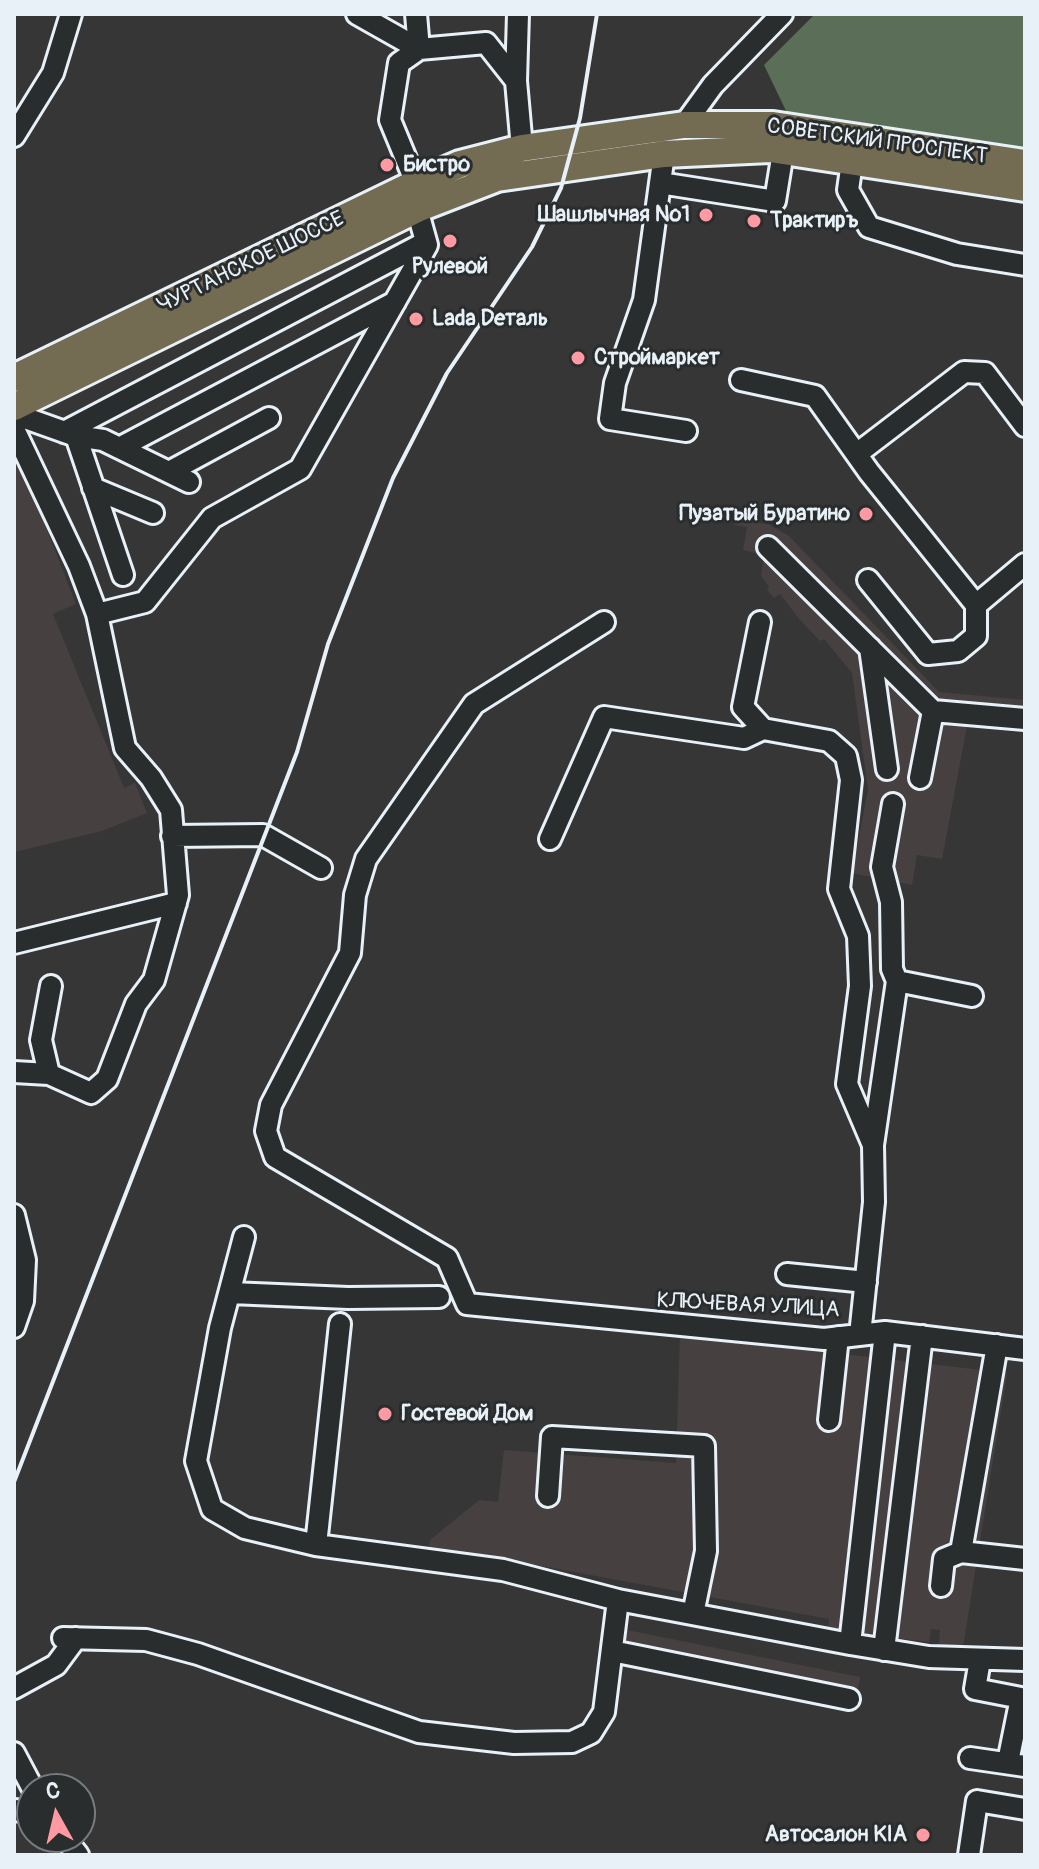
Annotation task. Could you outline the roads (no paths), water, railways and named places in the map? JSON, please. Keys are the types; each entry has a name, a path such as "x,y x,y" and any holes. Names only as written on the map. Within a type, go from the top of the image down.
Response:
{"main road":[{"name":"СОВЕТСКИЙ ПРОСПЕКТ","path":"490,155 684,125 773,125 1025,163"},
{"path":"664,154 684,125"},
{"name":"СОВЕТСКИЙ ПРОСПЕКТ","path":"417,196 497,178 664,154 783,152 1025,188"},
{"name":"ЧУРТАНСКОЕ ШОССЕ","path":"14,407 490,155"},
{"name":"ЧУРТАНСКОЕ ШОССЕ","path":"14,378 417,196"}],"street":[{"path":"14,136 53,73 71,14"},
{"path":"357,14 419,49"},
{"path":"416,14 419,49"},
{"path":"518,14 516,81 522,148"},
{"path":"684,125 713,85 782,14"},
{"path":"97,614 145,602 212,518 300,469 395,302 426,242 417,196 390,120 399,63 419,49 486,43 516,81"},
{"path":"660,183 775,201 783,152"},
{"path":"664,154 644,300 615,383 610,419 686,431"},
{"path":"852,162 848,190 869,227 957,254 1025,265"},
{"path":"70,434 426,242"},
{"path":"119,448 395,302"},
{"path":"858,453 964,372 985,373 1022,418"},
{"path":"741,380 815,396 869,472 976,605 976,636 958,651 928,654 868,580"},
{"path":"14,414 70,434 103,440 189,482"},
{"path":"169,472 269,418"},
{"path":"14,429 79,566 97,614 125,748 151,778 171,810 178,895 154,980 136,1004 107,1079 91,1093 49,1074 14,1072"},
{"path":"70,434 93,488 123,575"},
{"path":"93,488 153,513"},
{"path":"768,547 933,711 1025,719"},
{"path":"976,605 1025,564"},
{"name":"КЛЮЧЕВАЯ УЛИЦА","path":"604,622 474,704 366,859 355,895 350,953 271,1105 266,1131 275,1157 447,1258 467,1304 660,1325 838,1337 885,1332 1025,1349"},
{"path":"760,622 743,707 763,729"},
{"path":"870,648 887,769"},
{"path":"920,778 933,711"},
{"path":"550,839 604,717 744,738 763,729 829,741 846,756 851,780 839,889 858,936 860,986 847,1084 873,1145"},
{"path":"860,1335 874,1202 873,1145 897,981 892,969 891,902 882,867 893,804"},
{"path":"172,836 263,835 321,868"},
{"path":"14,943 176,903"},
{"path":"897,981 972,996"},
{"path":"49,1074 41,1040 51,986"},
{"path":"14,1215 25,1260 23,1301 14,1327"},
{"path":"244,1237 220,1328 196,1461 212,1509 245,1528 316,1545 503,1570 618,1600 884,1650 929,1657 1025,1660"},
{"path":"787,1274 866,1282"},
{"path":"231,1293 348,1298 439,1297"},
{"path":"316,1545 340,1324"},
{"path":"850,1644 885,1332"},
{"path":"884,1650 922,1336"},
{"path":"829,1420 838,1337"},
{"path":"961,1552 997,1345"},
{"path":"548,1496 552,1437 704,1446 706,1551 693,1614"},
{"path":"941,1586 944,1559 961,1552 1025,1559"},
{"path":"14,1688 56,1665 70,1638 146,1640 198,1654 419,1732 514,1743 572,1742 591,1733 604,1712 618,1600"},
{"path":"612,1651 849,1699"},
{"path":"970,1758 1016,1764 1021,1698 975,1689 980,1660"},
{"path":"14,1753 25,1773"},
{"path":"969,1855 977,1801 1025,1809"}],"railway":[{"path":"14,1482 297,752 328,644 393,478 447,373 532,247 561,188 580,118 597,14"}],"place":[{"name":"Бистро","path":"387,165"},
{"name":"Шашлычная №1","path":"706,215"},
{"name":"Трактиръ","path":"754,221"},
{"name":"Рулевой","path":"450,241"},
{"name":"Lada Dеталь","path":"416,319"},
{"name":"Строймаркет","path":"578,358"},
{"name":"Пузатый Буратино","path":"866,514"},
{"name":"Гостевой Дом","path":"385,1414"},
{"name":"Автосалон KIA","path":"923,1835"}]}
